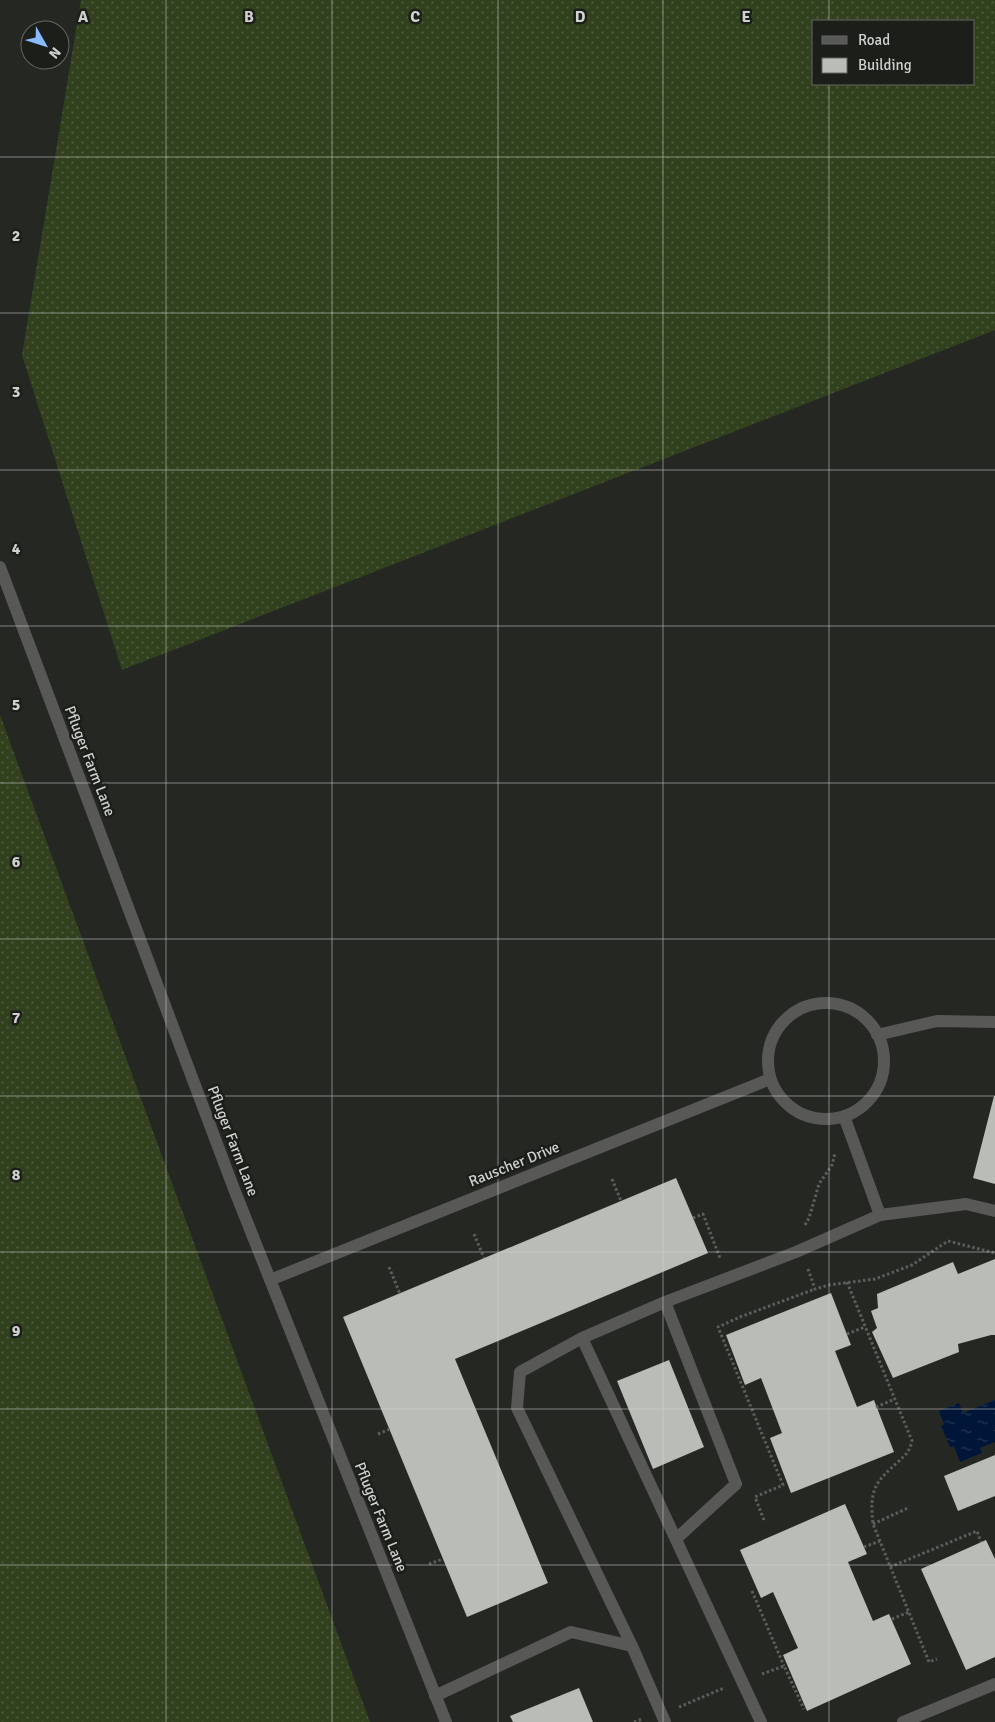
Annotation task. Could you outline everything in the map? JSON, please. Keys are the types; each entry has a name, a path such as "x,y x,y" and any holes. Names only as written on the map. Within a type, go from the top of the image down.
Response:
{"street":[{"name":"Pfluger Farm Lane","path":"0,567 234,1189 446,1722"},
{"path":"832,1003 850,1008 866,1019 878,1035 883,1053 882,1072 876,1090 863,1105 844,1116 828,1119 809,1117 792,1109 778,1096 770,1079 768,1060 771,1041 780,1024 795,1012 812,1004 832,1003"},
{"path":"878,1035 937,1021 995,1022"},
{"name":"Rauscher Drive","path":"270,1280 770,1079"},
{"path":"844,1116 880,1215"},
{"path":"665,1722 632,1646 516,1408 520,1372 582,1338 665,1302 796,1252 880,1215 966,1204 995,1211"},
{"path":"665,1302 736,1484 676,1539"},
{"path":"582,1338 761,1722"},
{"path":"435,1696 571,1632 632,1646"},
{"path":"903,1722 995,1684"}],"path":[{"path":"798,1229 804,1227 809,1218 819,1184 832,1165 835,1152 832,1145"},
{"path":"612,1179 621,1201"},
{"path":"693,1218 703,1214 720,1258"},
{"path":"474,1234 484,1258"},
{"path":"764,1520 755,1496 783,1485 718,1327 815,1289 829,1285 874,1279 912,1265 948,1241 995,1253"},
{"path":"807,1266 815,1289"},
{"path":"389,1267 400,1294"},
{"path":"847,1282 912,1441 910,1449 880,1478 874,1488 871,1510 873,1524 929,1662 937,1659"},
{"path":"847,1334 865,1327"},
{"path":"876,1407 894,1399"},
{"path":"378,1434 390,1429"},
{"path":"873,1524 908,1508"},
{"path":"890,1567 977,1531 981,1542"},
{"path":"864,1547 880,1541"},
{"path":"429,1564 443,1559"},
{"path":"752,1591 804,1709"},
{"path":"892,1619 909,1612"},
{"path":"762,1674 784,1666"},
{"path":"678,1708 727,1687"},
{"path":"634,1722 642,1719"}],"green space":[{"path":"81,0 995,0 995,330 122,670 22,355"},
{"path":"0,715 370,1722 0,1722"}],"water":[{"path":"995,1400 995,1442 980,1448 982,1453 960,1462 954,1446 950,1447 941,1426 944,1424 939,1411 959,1403 963,1413"}],"building":[{"path":"995,1096 995,1184 973,1178"},
{"path":"676,1178 708,1253 455,1359 548,1583 467,1617 343,1317"},
{"path":"995,1259 995,1335 958,1344 959,1352 893,1378 872,1332 877,1328 871,1311 878,1308 877,1294 953,1262 958,1274"},
{"path":"831,1293 851,1345 835,1351 857,1407 874,1400 894,1452 791,1493 770,1438 782,1433 761,1378 745,1385 726,1335"},
{"path":"669,1360 704,1447 653,1469 617,1381"},
{"path":"995,1455 995,1496 958,1511 944,1476"},
{"path":"845,1504 867,1554 848,1562 873,1621 889,1614 911,1664 807,1711 783,1655 798,1648 773,1592 761,1598 740,1550"},
{"path":"986,1540 995,1559 995,1657 966,1670 921,1569"},
{"path":"579,1688 593,1722 513,1722 510,1716"}]}
